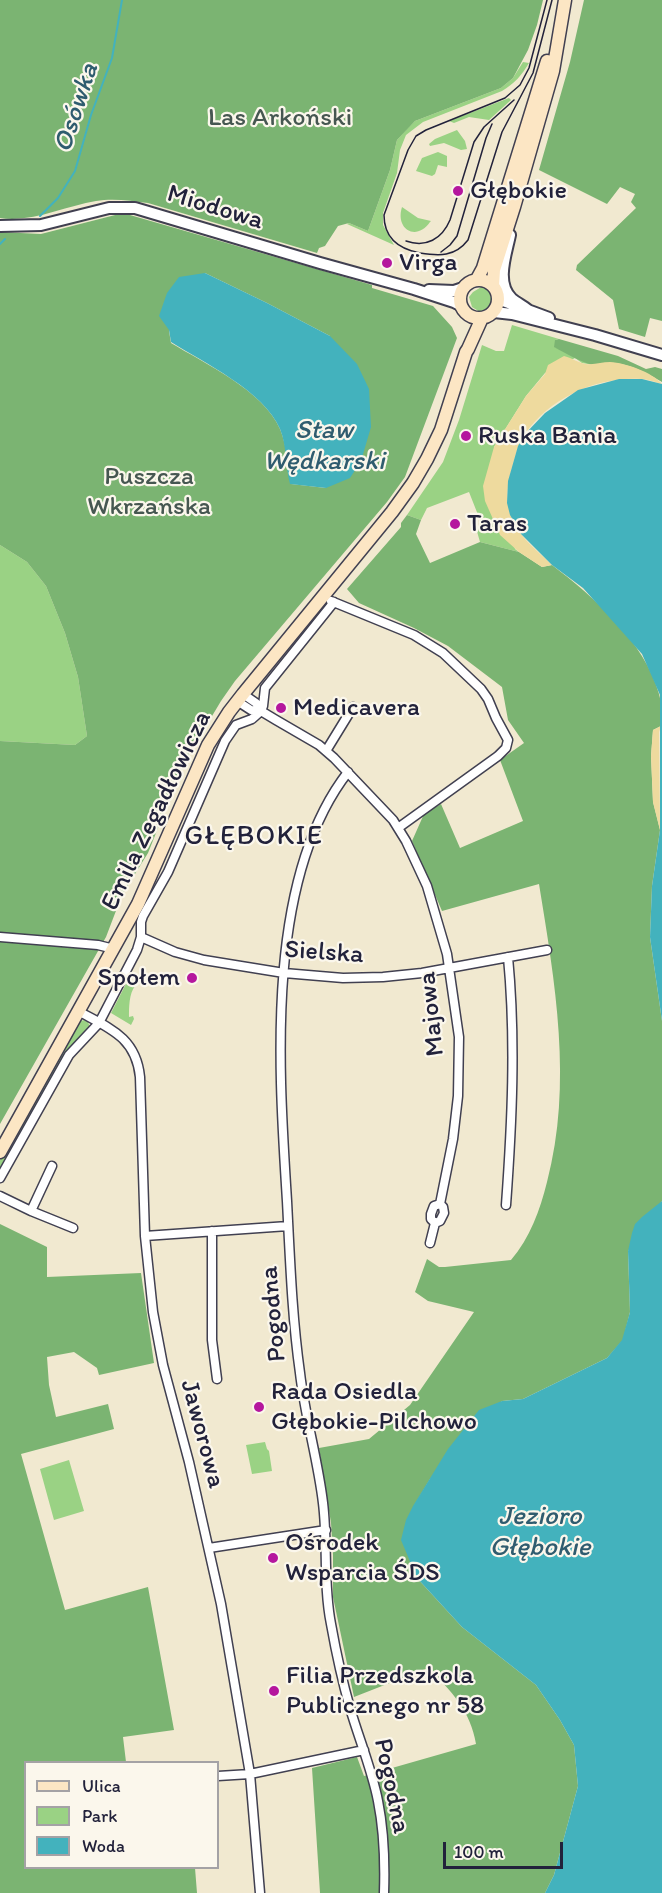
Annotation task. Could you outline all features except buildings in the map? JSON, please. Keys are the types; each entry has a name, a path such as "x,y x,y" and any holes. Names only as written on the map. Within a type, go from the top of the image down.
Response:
{"main road":[{"path":"564,3 555,60 492,278 498,299 488,315 475,317 462,309 460,297 464,288 477,279 483,267 564,3"},
{"path":"477,279 493,285"},
{"name":"Emila Zegadłowicza","path":"462,309 468,323 464,348 466,351"},
{"name":"Emila Zegadłowicza","path":"0,1152 114,949 153,873 205,752 240,698 329,599 419,474 443,426 466,351 488,315"}],"street":[{"path":"514,207 503,281 511,298 528,310"},
{"name":"Miodowa","path":"0,225 18,227 41,225 109,208 135,208 454,302 462,309"},
{"name":"Miodowa","path":"414,290 454,291 464,288"},
{"path":"498,299 595,335"},
{"path":"488,315 512,314 662,355"},
{"path":"0,1178 69,1055 99,1023 137,950 143,916 168,872 222,748 236,725 252,719 261,711 265,688 329,599 422,639 443,653 488,699 508,740 506,748 498,756 398,828"},
{"name":"Majowa","path":"240,698 251,710 261,711 326,751 386,812 412,854 432,901 444,939 450,969 459,1037 458,1096 451,1155 440,1204 434,1206 431,1214 431,1219 435,1223 430,1243"},
{"path":"326,751 353,707"},
{"name":"Pogodna","path":"348,772 328,803 308,852 290,921 284,973 281,1069 294,1320 300,1375 323,1502 328,1609 346,1692 378,1800 382,1825 384,1893"},
{"path":"0,937 98,945 114,949"},
{"name":"Sielska","path":"141,937 195,958 284,973 325,977 402,976 547,950"},
{"path":"506,1205 511,1139 513,1057 512,996 508,957"},
{"name":"Jaworowa","path":"78,1011 124,1040 133,1051 138,1063 145,1236 152,1305 159,1348 189,1462 221,1604 250,1773 260,1893"},
{"path":"31,1211 52,1166"},
{"path":"0,1196 73,1228"},
{"path":"145,1236 288,1226"},
{"path":"212,1231 212,1340 217,1379"},
{"path":"209,1548 326,1530"},
{"path":"219,1776 250,1773 364,1750"}],"green space":[{"name":"Las Arkoński","path":"0,0 543,0 528,50 513,78 501,88 415,121 397,140 390,170 368,231 349,223 338,226 325,246 319,248 317,253 148,203 96,201 36,216 0,218"},
{"path":"584,0 662,0 662,321 650,318 645,337 619,329 613,300 576,270 577,265 636,208 631,202 635,194 620,187 607,204 539,170 570,62"},
{"path":"523,62 529,63 524,71 502,91 423,122 406,135 400,150 397,173 383,213 383,225 394,245 347,224 368,231 390,170 397,140 415,121 501,88 513,78"},
{"path":"509,98 511,100 489,120 469,117 454,123 449,121"},
{"path":"457,130 465,141 467,149 461,150 444,143 430,146 429,144 435,139"},
{"path":"438,152 447,156 447,167 438,165 432,176 416,171 422,158"},
{"path":"402,207 418,218 431,221 419,231 408,230 401,221"},
{"name":"Puszcza Wkrzańska","path":"123,213 372,285 372,288 433,306 452,327 457,338 405,477 387,502 235,681 221,701 184,763 148,853 122,895 106,937 0,1124 0,741 75,745 87,736 78,677 65,633 46,586 27,562 0,545 0,232 41,234","holes":["205,273 330,336 326,488 291,484 280,429 261,402 232,379 171,343 169,331"]},
{"path":"483,286 488,288 492,300 489,308 480,312 472,307 469,297"},
{"path":"512,325 559,339 555,340 555,347 594,365 582,363 575,358 545,373 526,396 494,447 515,549 519,552 480,542 476,528 482,525 469,492 427,508 421,520 407,515 443,462 459,420 482,345 496,351 504,351"},
{"path":"559,339 618,356 646,369 655,367 662,369 662,382 622,364 594,365 579,360 554,347 555,340"},
{"path":"407,515 421,520 416,534 430,563 480,542 519,552 542,567 552,565 601,606 630,639 652,675 660,702 661,726 653,730 651,756 653,802 660,830 652,886 650,937 662,1021 662,1201 628,1251 630,1312 623,1340 607,1358 523,1399 502,1401 430,1479 414,1506 412,1565 417,1578 462,1627 536,1685 574,1745 578,1786 554,1875 545,1893 320,1893 312,1768 357,1757 364,1776 476,1744 470,1722 459,1702 428,1668 354,1697 333,1597 331,1523 319,1448 369,1439 410,1405 474,1312 428,1301 415,1292 427,1259 439,1267 511,1260 529,1233 541,1203 555,1145 559,1108 559,1033 551,958 539,884 442,911 412,841 424,814 441,804 460,848 523,821 500,760 524,743 508,720 502,687 448,646 359,603 347,589 401,527"},
{"path":"0,545 27,562 46,586 65,633 78,677 87,736 75,745 0,741"},
{"path":"128,980 135,986 129,1005 129,1017 133,1016 134,1019 131,1025 111,1013"},
{"path":"84,1020 90,1027 68,1050 0,1171 0,1160 71,1032 78,1022"},
{"path":"0,1224 47,1247 47,1277 141,1273 154,1363 99,1375 97,1368 74,1352 47,1357 49,1385 56,1417 108,1404 114,1429 21,1454 65,1610 148,1587 174,1730 123,1737 126,1761 24,1761 24,1869 195,1869 197,1893 0,1893"},
{"path":"265,1442 272,1471 252,1474 246,1445"},
{"path":"69,1460 84,1511 54,1520 40,1469"}],"sand":[{"path":"564,356 586,364 610,362 631,366 652,376 662,384 643,379 623,379 591,386 575,392 547,410 525,434 511,470 508,500 510,513 517,528 552,565 542,567 519,552 500,535 485,501 483,486 494,447 526,396 545,374 548,365"},
{"path":"661,726 659,732 660,830 653,802 651,756 653,730"}],"water":[{"name":"Staw Wędkarski","path":"205,273 330,336 357,364 369,389 371,427 361,461 350,478 326,488 290,484 282,436 272,415 261,402 232,379 171,342 169,330 159,316 167,293 179,277"},
{"path":"619,379 642,379 662,384 662,1021 650,937 652,886 660,830 660,695 642,654 583,588 552,565 521,534 510,515 507,503 508,481 518,446 526,433 545,413 578,390"},
{"name":"Jezioro Głębokie","path":"662,1201 662,1893 545,1893 554,1875 578,1786 574,1745 536,1685 462,1627 417,1578 401,1540 406,1520 413,1506 448,1449 479,1410 502,1401 523,1399 607,1358 622,1340 630,1312 628,1251 632,1233 635,1224"}],"waterway":[{"name":"Osówka","path":"40,216 58,198 75,171 91,115 112,58 122,0"},
{"name":"Osówka","path":"0,244 5,239"}],"tram line":[{"path":"547,0 529,68 520,85 505,98 416,136 408,150 384,215 387,230 399,245 420,253 440,255 458,250 468,240 502,132 533,73 552,0"},
{"path":"406,241 420,243 433,240 447,227 474,142 484,127 514,100"},
{"path":"441,252 457,236 492,124"}],"place":[{"name":"Głębokie","path":"458,191"},
{"name":"Virga","path":"387,263"},
{"name":"Ruska Bania","path":"466,436"},
{"name":"Taras","path":"455,524"},
{"name":"Medicavera","path":"281,708"},
{"name":"Społem","path":"192,978"},
{"name":"Rada Osiedla Głębokie-Pilchowo","path":"259,1407"},
{"name":"Ośrodek Wsparcia ŚDS","path":"273,1558"},
{"name":"Filia Przedszkola Publicznego nr 58","path":"274,1691"}],"district":[{"name":"GŁĘBOKIE","path":"254,837"}]}
